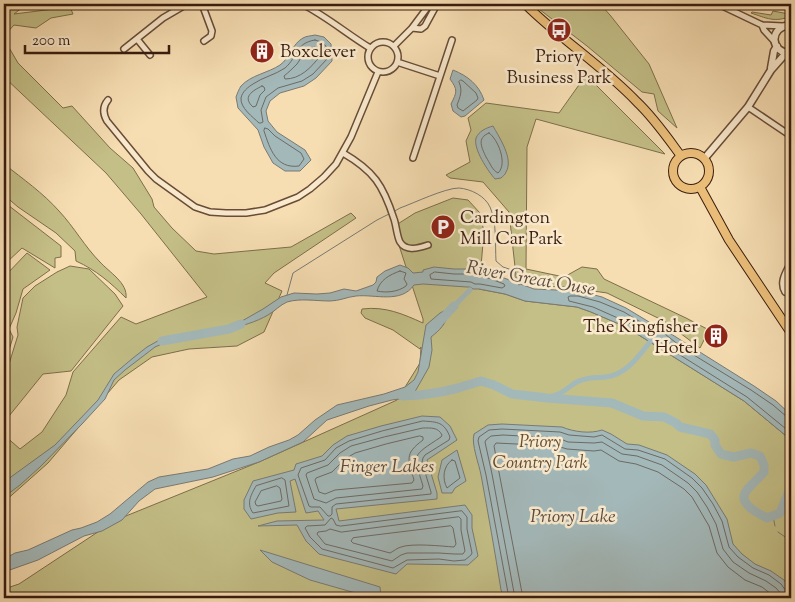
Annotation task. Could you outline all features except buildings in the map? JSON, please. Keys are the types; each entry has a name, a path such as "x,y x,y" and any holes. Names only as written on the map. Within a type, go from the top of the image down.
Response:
{"main road":[{"path":"524,4 637,102 656,122 681,156"},
{"path":"687,153 700,155 708,165 709,172 706,180 700,187 692,189 683,188 676,182 673,167 676,160 681,156 687,153"},
{"path":"700,187 729,240 791,334"}],"street":[{"path":"124,49 163,18 187,4"},
{"path":"202,4 212,31 211,36 204,41"},
{"path":"302,4 329,19 370,48"},
{"path":"394,46 412,28 430,4"},
{"path":"412,28 421,29 425,26 437,4"},
{"path":"718,4 762,25 788,24"},
{"path":"771,70 776,33 788,24"},
{"path":"762,25 781,51 789,53"},
{"path":"136,38 150,55"},
{"path":"413,158 452,40"},
{"path":"380,42 389,43 394,46 397,52 398,62 389,71 378,72 372,69 369,64 367,58 370,48 380,42"},
{"path":"704,159 748,107 771,70 789,53"},
{"path":"398,62 440,76"},
{"path":"108,100 104,108 107,122 152,175 196,207 210,212 246,213 265,210 298,197 324,177 336,164 352,137 378,72"},
{"path":"748,107 791,136"},
{"path":"343,153 362,165 373,175 384,192 400,242 413,249 428,244"},
{"path":"785,292 782,281 791,262"}],"green space":[{"path":"4,4 27,4 14,14 70,7 73,14 51,18 36,28 14,25 4,36"},
{"path":"537,4 600,4 649,64 677,128 658,111 654,94 642,92 535,6"},
{"path":"791,10 791,16 780,19 761,17 751,13 771,15 773,11 789,14"},
{"path":"4,39 18,63 63,108 72,106 110,148 133,168 152,199 154,207 196,251 214,254 291,247 351,213 356,218 274,273 265,283 282,291 264,332 237,346 189,349 152,357 119,380 48,463 4,502 4,435 20,449 42,432 66,395 73,372 121,317 136,324 207,297 106,173 4,77"},
{"path":"586,75 665,154 536,119 527,147 526,269 564,277 582,267 597,269 604,279 709,330 700,348 664,321 607,293 566,287 538,286 515,281 509,212 483,182 450,178 446,175 470,162 466,141 471,130 468,118 486,103 559,113"},
{"path":"4,164 53,204 95,256 121,283 126,293 126,298 103,277 76,261 75,251 56,233 4,195"},
{"name":"Priory Country Park","path":"453,198 468,200 480,213 484,232 479,289 505,294 525,301 577,307 626,327 744,401 791,440 791,598 4,598 4,589 19,584 116,520 259,462 397,400 420,363 421,347 420,349 393,330 365,318 361,313 362,309 386,310 423,323 393,227 415,213"},
{"path":"4,202 61,246 61,257 55,258 55,268 22,248 6,263 4,261"},
{"path":"27,253 50,270 23,289 9,329 13,337 4,367 4,277"},
{"path":"70,266 89,269 115,294 123,306 71,371 43,374 5,421 4,380 18,335 17,327 23,298 35,286"}],"water":[{"path":"315,35 324,37 331,44 332,61 316,78 304,86 280,93 270,101 266,111 268,121 277,132 305,150 311,160 300,171 285,171 273,163 264,147 258,130 238,108 236,97 240,87 245,82 280,65 299,41"},
{"path":"453,70 472,82 484,100 465,116 461,117 453,111 451,104 456,91 450,79"},
{"path":"493,126 505,148 508,161 505,174 501,178 495,179 482,160 476,143 479,133"},
{"path":"400,265 408,268 413,273 423,272 423,270 434,267 474,269 534,289 579,291 602,297 626,308 654,325 663,326 668,332 776,401 791,415 791,440 744,401 626,327 577,307 525,301 505,294 470,287 423,284 414,285 409,291 395,296 356,296 333,301 303,300 287,302 259,320 228,329 281,297 294,293 330,293 344,289 356,291 373,285 377,277 385,271"},
{"path":"446,310 448,313 444,324 431,337 432,350 429,367 412,397 369,406 327,420 303,442 259,462 213,477 155,489 139,501 122,520 102,531 84,536 38,560 4,572 4,559 72,530 97,522 110,514 148,482 159,477 208,469 233,459 250,456 298,435 315,420 337,405 405,387 414,380 418,372 426,325"},
{"path":"178,335 195,335 173,339 155,347 125,370 114,380 105,399 82,424 40,467 4,497 4,482 55,445 98,400 114,374 147,347 163,338"},
{"name":"Finger Lakes","path":"422,416 440,417 450,426 457,440 427,460 437,499 336,509 339,521 465,505 472,515 472,528 478,556 468,565 407,564 396,574 319,554 306,541 297,525 258,526 277,521 324,520 318,511 306,513 295,479 290,481 296,512 278,513 251,519 244,509 244,500 253,481 294,470 296,464 322,456 333,445 347,436"},
{"name":"Priory Lake","path":"488,425 562,427 582,432 602,430 627,444 639,445 667,455 695,474 706,485 727,519 733,544 755,564 771,571 784,580 791,589 791,598 504,598 473,438 474,434"},
{"name":"Finger Lakes","path":"457,450 466,481 455,488 452,493 442,493 438,477 442,460"},
{"path":"260,550 380,587 381,598 373,598 310,580 272,562"}],"waterway":[{"path":"393,212 446,190 459,188 477,194 488,203 492,213 495,226 496,261 503,267 515,271 519,285"},
{"path":"287,295 293,273 389,214"},
{"path":"454,306 470,290"},
{"path":"441,320 454,306"},
{"name":"River Great Ouse","path":"162,341 229,329 241,324"},
{"path":"547,398 560,393 579,381 588,378 606,377 621,372 638,357 653,338"},
{"path":"402,396 441,392 481,381 512,394 612,403 643,416 664,417 680,427 710,434 721,454 734,457 751,453 760,456 764,465 764,472 748,488 744,497 747,505 767,518 780,513 791,486"},
{"path":"773,516 775,526"},
{"path":"778,532 791,541"}],"place":[{"name":"Priory Business Park","path":"559,30"},
{"name":"Boxclever","path":"262,51"},
{"name":"Cardington Mill Car Park","path":"443,227"},
{"name":"The Kingfisher Hotel","path":"716,336"}]}
